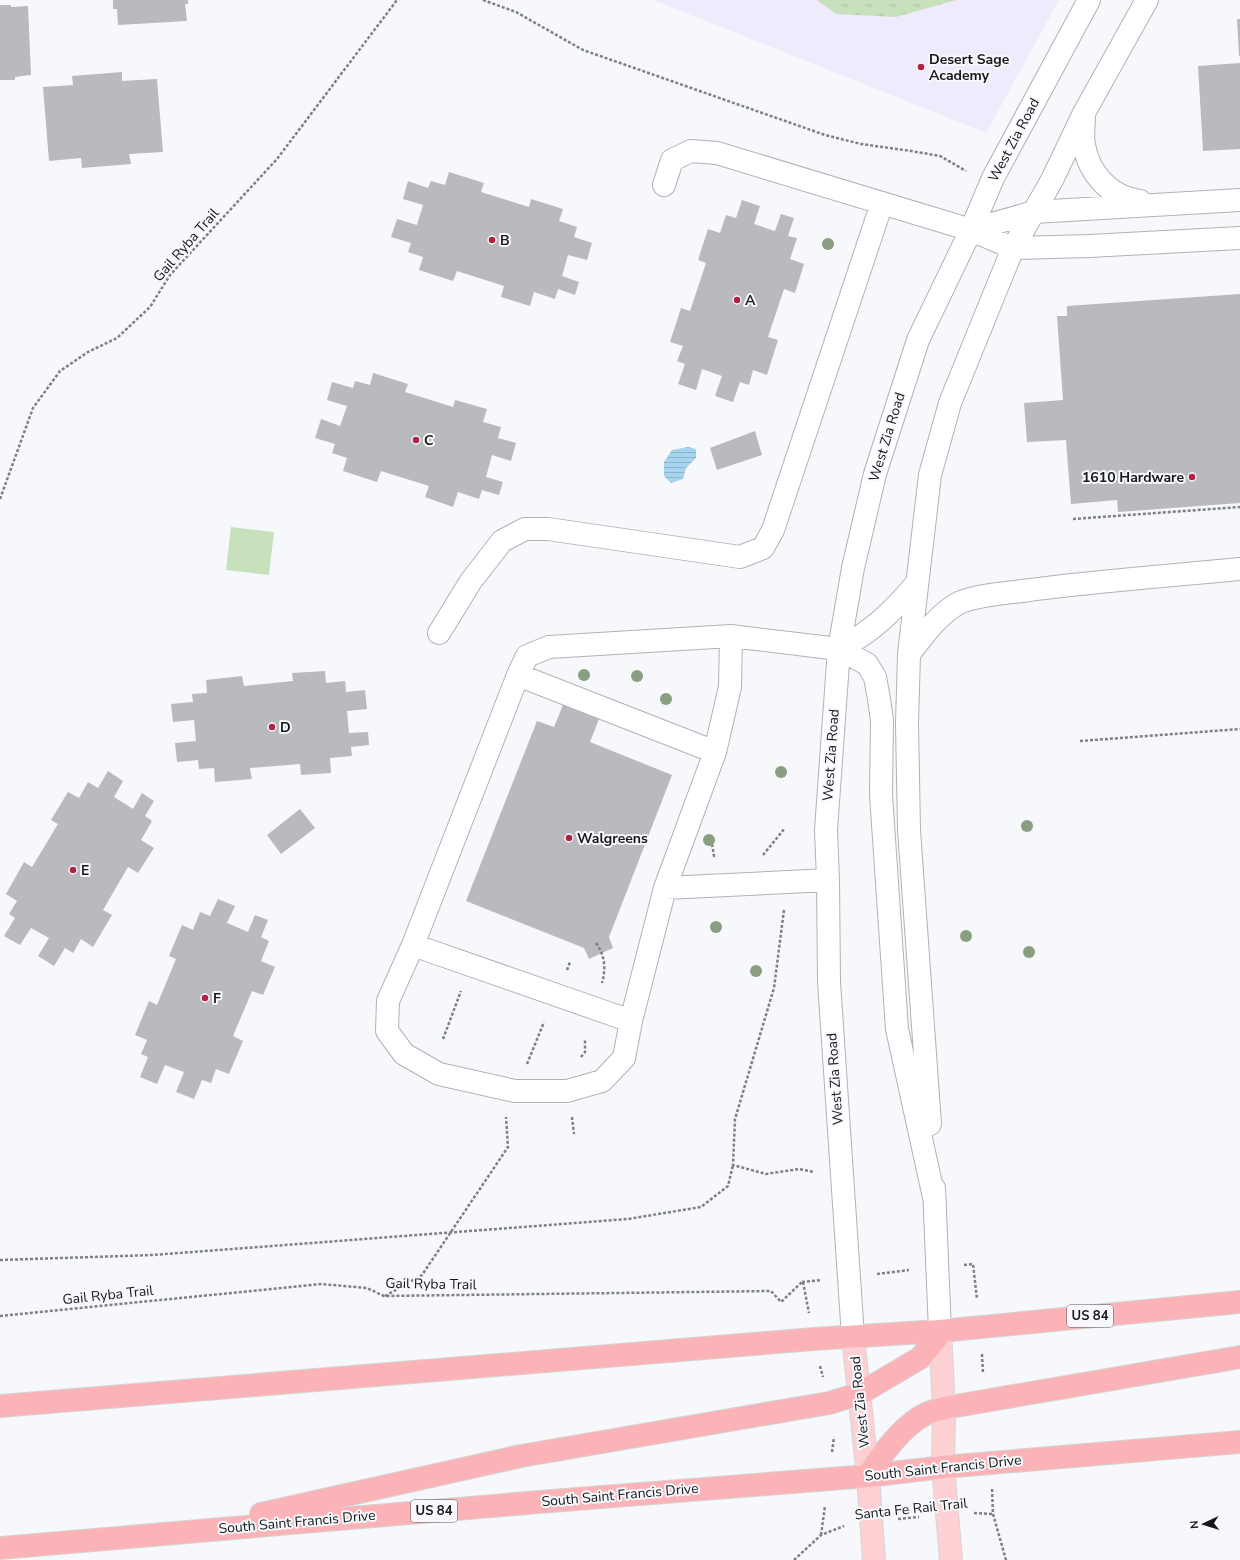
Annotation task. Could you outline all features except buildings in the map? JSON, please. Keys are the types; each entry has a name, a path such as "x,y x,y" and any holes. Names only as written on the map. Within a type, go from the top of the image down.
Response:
{"highway":[{"name":"US 84","path":"0,1406 940,1331 1240,1302"},
{"path":"180,1532 521,1456 829,1403 859,1394 920,1358 936,1340 940,1331"},
{"path":"868,1476 880,1456 914,1421 926,1414 944,1408 1240,1357"},
{"name":"South Saint Francis Drive","path":"0,1548 868,1476 943,1467 1240,1442"}],"main road":[{"path":"940,1331 944,1408 943,1467 951,1560"},
{"name":"West Zia Road","path":"853,1337 868,1476 874,1560"}],"street":[{"name":"West Zia Road","path":"853,1337 829,982 826,830 839,649 852,568 875,474 918,340 971,230 993,178 1089,0"},
{"path":"940,1331 935,1202 909,830 907,724 909,654 930,475 950,403 1013,248 1052,180 1084,113 1147,0"},
{"path":"1084,113 1084,145 1088,160 1103,185 1119,195 1131,200 1159,203"},
{"path":"664,185 672,160 691,151 717,153 971,230 1013,248 1089,246 1240,238"},
{"path":"971,230 1034,212 1159,203 1240,200"},
{"path":"439,633 471,581 502,541 525,529 548,529 740,558 763,548 773,530 882,204"},
{"path":"909,654 936,619 959,603 987,595 1050,587 1240,569"},
{"path":"839,649 860,638 892,612 918,583"},
{"path":"731,636 730,687 715,752 665,888 631,1021 624,1058 602,1081 567,1091 515,1091 439,1074 404,1054 387,1031 388,1001 413,945 518,675 527,656 549,647 731,636 839,649 867,664 875,677 880,698 882,720 882,794 897,1029 935,1202"},
{"path":"518,675 715,752"},
{"path":"665,888 828,880"},
{"path":"413,945 631,1021"}],"path":[{"name":"Gail Ryba Trail","path":"0,499 33,408 60,371 88,352 117,338 150,307 170,275 277,159 397,0"},
{"path":"483,0 516,12 583,50 825,135 861,144 940,156 970,173"},
{"path":"1073,519 1240,507"},
{"path":"1080,741 1240,729"},
{"path":"763,855 785,828"},
{"path":"711,838 714,856 720,857"},
{"path":"0,1260 153,1255 450,1233 628,1219 701,1207 728,1186 732,1165 735,1119 774,988 788,882"},
{"path":"596,943 601,950 605,966 602,982 598,987"},
{"path":"442,1039 463,986"},
{"path":"525,1068 544,1022"},
{"path":"578,1061 585,1052 586,1039"},
{"path":"384,1296 422,1274 508,1147 506,1113"},
{"path":"572,1115 574,1134"},
{"path":"732,1165 766,1174 799,1169 842,1177"},
{"path":"849,1277 973,1264"},
{"name":"Gail Ryba Trail","path":"0,1316 322,1284 367,1288 384,1296 771,1291 781,1302 802,1282 849,1277"},
{"name":"Santa Fe Rail Trail","path":"794,1560 821,1535 844,1525 970,1512 993,1514 1006,1560"}],"shaded area":[{"name":"Desert Sage Academy","path":"653,0 1059,0 986,133"}],"green space":[{"path":"817,0 956,0 896,17 836,14"},
{"path":"231,527 274,532 269,575 226,570"}],"water":[{"path":"688,447 696,449 696,458 686,468 683,479 671,483 664,476 664,462 672,450"}],"place":[{"name":"Desert Sage Academy","path":"921,67"},
{"name":"B","path":"492,240"},
{"name":"A","path":"737,300"},
{"name":"C","path":"416,440"},
{"name":"1610 Hardware","path":"1192,477"},
{"name":"D","path":"272,727"},
{"name":"Walgreens","path":"569,838"},
{"name":"E","path":"73,870"},
{"name":"F","path":"205,998"}]}
